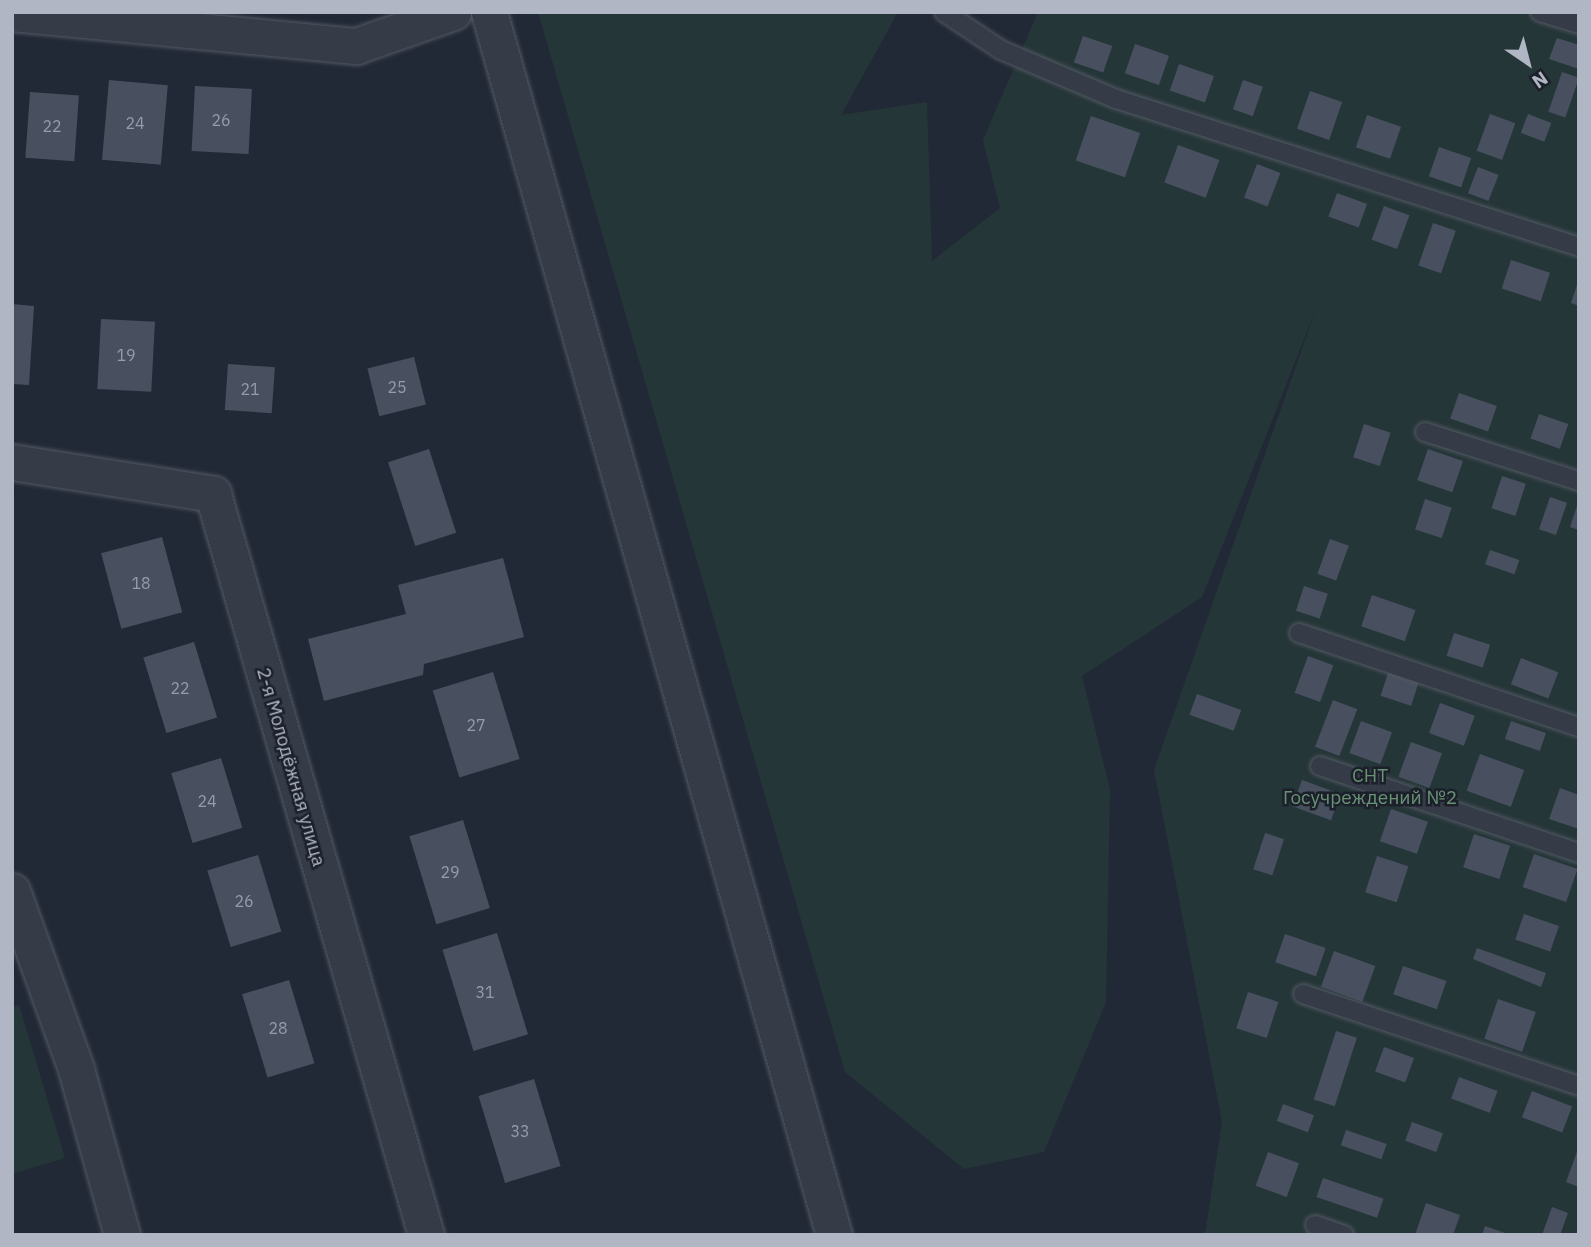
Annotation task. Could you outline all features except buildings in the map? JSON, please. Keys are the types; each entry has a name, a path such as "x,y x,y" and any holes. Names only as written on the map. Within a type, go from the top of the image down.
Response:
{"street":[{"path":"12,13 356,46 453,12"},
{"path":"489,12 834,1235"},
{"name":"2-я Молодёжная улица","path":"12,462 213,494 426,1235"},
{"path":"12,891 76,1069 122,1235"}],"lane":[{"path":"944,12 1001,50 1116,99 1579,247"},
{"path":"1540,12 1579,24"},
{"path":"1425,432 1579,481"},
{"path":"1299,633 1579,727"},
{"path":"1320,766 1579,853"},
{"path":"1303,995 1579,1086"},
{"path":"1315,1225 1344,1235"}],"green space":[{"name":"СНТ Госучреждений №2","path":"538,12 898,12 841,115 927,102 932,261 1000,208 983,140 1038,12 1579,12 1579,1235 1205,1235 1222,1122 1154,770 1316,309 1202,597 1082,676 1110,789 1106,1002 1044,1152 964,1169 845,1072"},
{"path":"19,1005 65,1158 12,1174 12,1007"}]}
